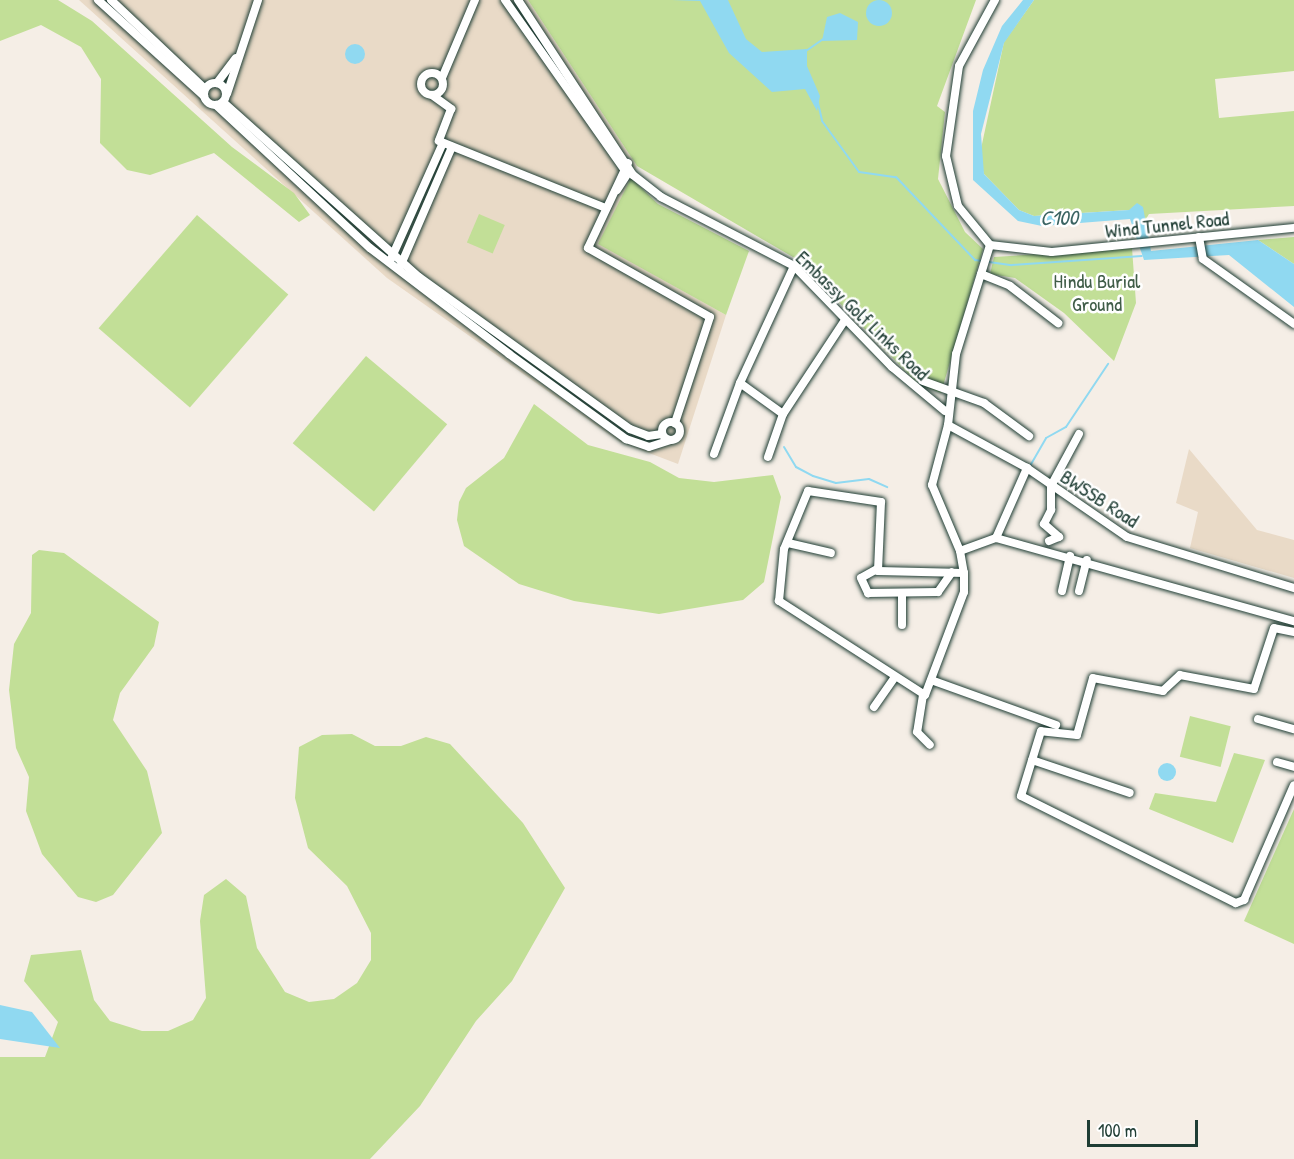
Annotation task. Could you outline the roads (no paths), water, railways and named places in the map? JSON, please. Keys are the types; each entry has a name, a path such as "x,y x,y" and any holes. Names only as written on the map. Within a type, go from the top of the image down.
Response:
{"street":[{"path":"98,0 204,92 222,100 391,260 626,439 649,447 670,440 680,432 675,423 710,317 588,248 604,210 628,173 628,163 518,0"},
{"path":"111,0 120,4 204,92"},
{"path":"222,100 258,0"},
{"path":"432,95 443,88 442,78 475,0"},
{"name":"Embassy Golf Links Road","path":"505,0 544,61 628,173 661,197 794,266 845,320 945,411"},
{"path":"990,245 958,206 946,156 959,66 995,0"},
{"path":"204,92 217,83 240,52"},
{"path":"544,61 554,54"},
{"path":"442,78 430,72 423,77 423,90 451,109 438,139 452,147 604,210"},
{"path":"217,83 222,100"},
{"path":"391,260 443,143"},
{"path":"400,267 452,147"},
{"name":"Wind Tunnel Road","path":"990,245 1052,252 1150,242 1200,241 1294,228"},
{"path":"1200,241 1203,257 1294,324"},
{"name":"Embassy Golf Links Road","path":"945,411 948,393 990,245"},
{"path":"714,454 740,383 794,266"},
{"path":"984,266 1058,323"},
{"path":"400,267 630,429 648,436 662,434 670,440"},
{"path":"768,457 783,414 845,320"},
{"path":"923,381 948,393 984,403 1029,436"},
{"path":"740,383 783,414"},
{"path":"930,745 917,732 923,695 962,607 964,573 960,550 932,485 948,425 945,411"},
{"path":"662,434 666,424 675,423"},
{"name":"BWSSB Road","path":"948,425 1027,468 1101,523 1142,544 1294,588"},
{"path":"1049,542 1059,537 1044,524 1051,510 1051,486 1079,434"},
{"path":"996,538 1027,468"},
{"path":"877,569 881,502 808,491 788,543 781,605 923,695"},
{"path":"960,550 996,538 1087,560 1294,621"},
{"path":"788,543 831,553"},
{"path":"1062,591 1070,556"},
{"path":"1079,591 1087,560"},
{"path":"952,572 938,592 902,594 865,590 864,574 877,569 952,572 964,573"},
{"path":"902,594 902,625"},
{"path":"1294,632 1274,627 1254,689 1179,675 1163,691 1094,677 1077,735 1041,730 1022,796 1236,903 1244,900 1294,785"},
{"path":"874,707 894,678"},
{"path":"931,680 1056,725"},
{"path":"1258,719 1294,729"},
{"path":"1032,760 1130,793"},
{"path":"1276,762 1294,767"}],"water":[{"path":"672,0 728,0 746,39 762,52 807,49 807,66 820,96 817,111 805,89 772,92 729,53 700,1"},
{"path":"879,0 889,3 892,13 889,23 879,26 869,23 866,13 869,3"},
{"name":"C100","path":"1023,0 1034,0 1004,43 981,134 984,174 1019,210 1034,216 1129,210 1137,203 1143,207 1151,251 1258,240 1294,264 1294,307 1229,255 1144,260 1130,219 1042,226 1018,221 973,180 973,111 983,70 1002,26"},
{"path":"840,13 858,22 857,40 822,41 827,17"},
{"path":"355,44 362,47 365,54 362,61 355,64 348,61 345,54 348,47"},
{"path":"1163,763 1171,763 1176,768 1174,779 1163,781 1158,776 1158,768"},
{"path":"0,1005 32,1012 60,1048 0,1039"}],"waterway":[{"path":"806,51 823,39"},
{"path":"818,103 822,121 859,172 896,177 975,260 1012,265 1142,256"},
{"path":"1030,466 1046,438 1066,427 1108,364"},
{"path":"784,447 796,467 813,476 836,483 869,479 887,487"}],"park label":[{"name":"Hindu Burial Ground","path":"1097,292"}]}
